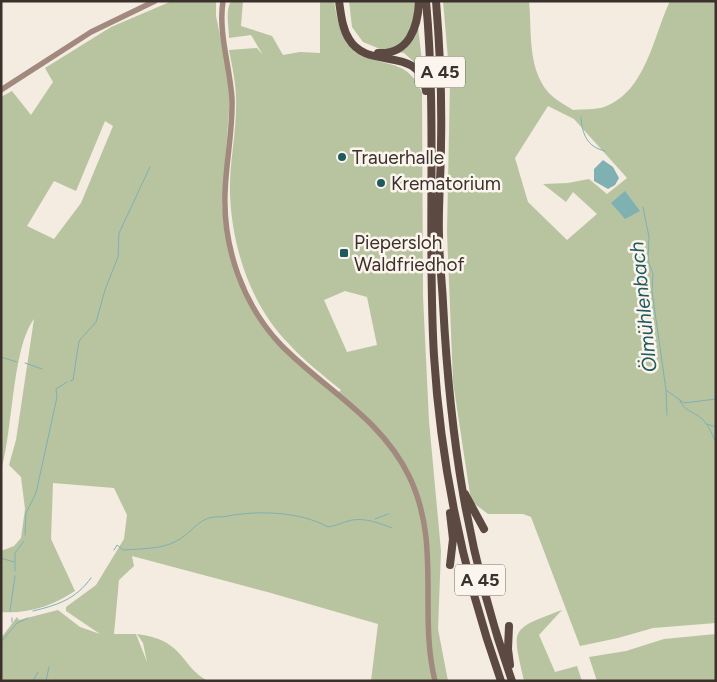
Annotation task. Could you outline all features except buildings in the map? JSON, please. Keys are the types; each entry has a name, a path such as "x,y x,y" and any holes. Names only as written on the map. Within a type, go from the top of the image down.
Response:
{"highway":[{"path":"339,1 345,32 358,49 370,55 405,62 420,73 425,85 430,120"},
{"path":"344,1 347,24 351,35 364,48 381,53 396,50 410,38 416,25 419,1"},
{"name":"A 45","path":"426,1 430,46 434,356 441,437 465,566 483,629 501,681"},
{"name":"A 45","path":"436,1 440,43 442,142 439,236 445,353 452,434 475,563 492,625 513,681"},
{"path":"459,476 466,498 484,529"},
{"path":"450,565 453,539 450,513 452,498"},
{"path":"509,626 508,649 513,681"}],"main road":[{"path":"1,90 91,32 155,1"},
{"path":"223,1 221,21 232,99 225,211 227,232 236,268 249,298 270,331 296,360 370,421 390,445 410,477 424,518 428,541 430,649 435,681"}],"green space":[{"path":"172,1 216,1 216,16 229,78 230,98 222,206 241,284 278,342 339,392 341,390 301,356 276,329 254,294 240,255 235,235 230,194 236,99 235,81 229,50 257,48 263,55 251,35 229,38 229,5 231,1 243,1 241,26 272,36 283,55 300,52 320,53 320,1 334,1 342,34 354,51 360,55 405,70 417,82 422,93 423,296 429,421 441,551 438,629 448,681 371,681 378,624 132,556 134,566 119,580 114,634 136,634 147,662 143,643 137,634 163,641 176,650 196,673 208,681 1,681 1,638 17,617 19,620 58,610 80,627 100,634 66,611 66,607 96,585 124,539 127,515 114,488 53,483 51,539 75,591 58,601 40,608 21,612 1,612 1,551 14,546 21,538 25,509 21,477 9,465 16,440 34,319 21,349 1,471 1,97 12,91 31,115 53,82 45,68 111,27","holes":["105,121 113,126 81,203 54,239 27,226 54,181 76,191","345,291 367,297 377,345 347,352 324,300"]},
{"path":"349,1 415,1 423,70 404,53 380,49 363,42 352,27"},
{"path":"443,1 529,1 532,48 541,82 556,99 573,110 604,107 618,100 630,89 646,62 670,1 716,1 716,623 653,628 580,646 531,517 523,514 488,514 471,501 453,382 447,232 450,82","holes":["548,106 574,119 627,178 607,194 589,179 568,183 543,184 566,202 573,192 597,214 567,240 528,202 515,158"]},
{"path":"562,610 539,635 555,672 577,666 582,681 524,681 517,650 519,633 532,622"},
{"path":"716,634 716,681 597,681 589,657 626,651 664,639"}],"water":[{"path":"603,160 613,167 619,178 615,185 608,189 594,181 594,169"},
{"path":"625,191 640,211 625,219 611,203"}],"waterway":[{"name":"Ölmühlenbach","path":"581,117 584,134 587,139 594,146 605,151"},
{"path":"70,381 73,380 79,341 96,322 105,290 118,257 119,233 150,167"},
{"name":"Ölmühlenbach","path":"643,207 649,237 648,260 653,274 652,291 666,390 684,403 716,399"},
{"path":"1,357 17,362"},
{"path":"25,363 42,369"},
{"path":"25,535 26,513 36,493 57,397 56,389 67,382"},
{"path":"666,391 667,415"},
{"path":"680,401 684,407 704,421 716,444"},
{"path":"707,424 716,427"},
{"path":"114,550 117,545 123,550 165,546 185,536 207,519 249,513 291,515 328,527 349,521 362,520 372,521 392,528"},
{"path":"375,519 388,514"},
{"path":"15,571 15,553 24,541"},
{"path":"1,558 14,562"},
{"path":"10,611 15,576"},
{"path":"33,611 72,597 91,578"},
{"path":"1,642 17,623 28,618"},
{"path":"46,681 49,667"},
{"path":"33,681 38,672"}],"place":[{"name":"Trauerhalle","path":"342,157"},
{"name":"Krematorium","path":"381,183"},
{"name":"Piepersloh Waldfriedhof","path":"344,253"}]}
